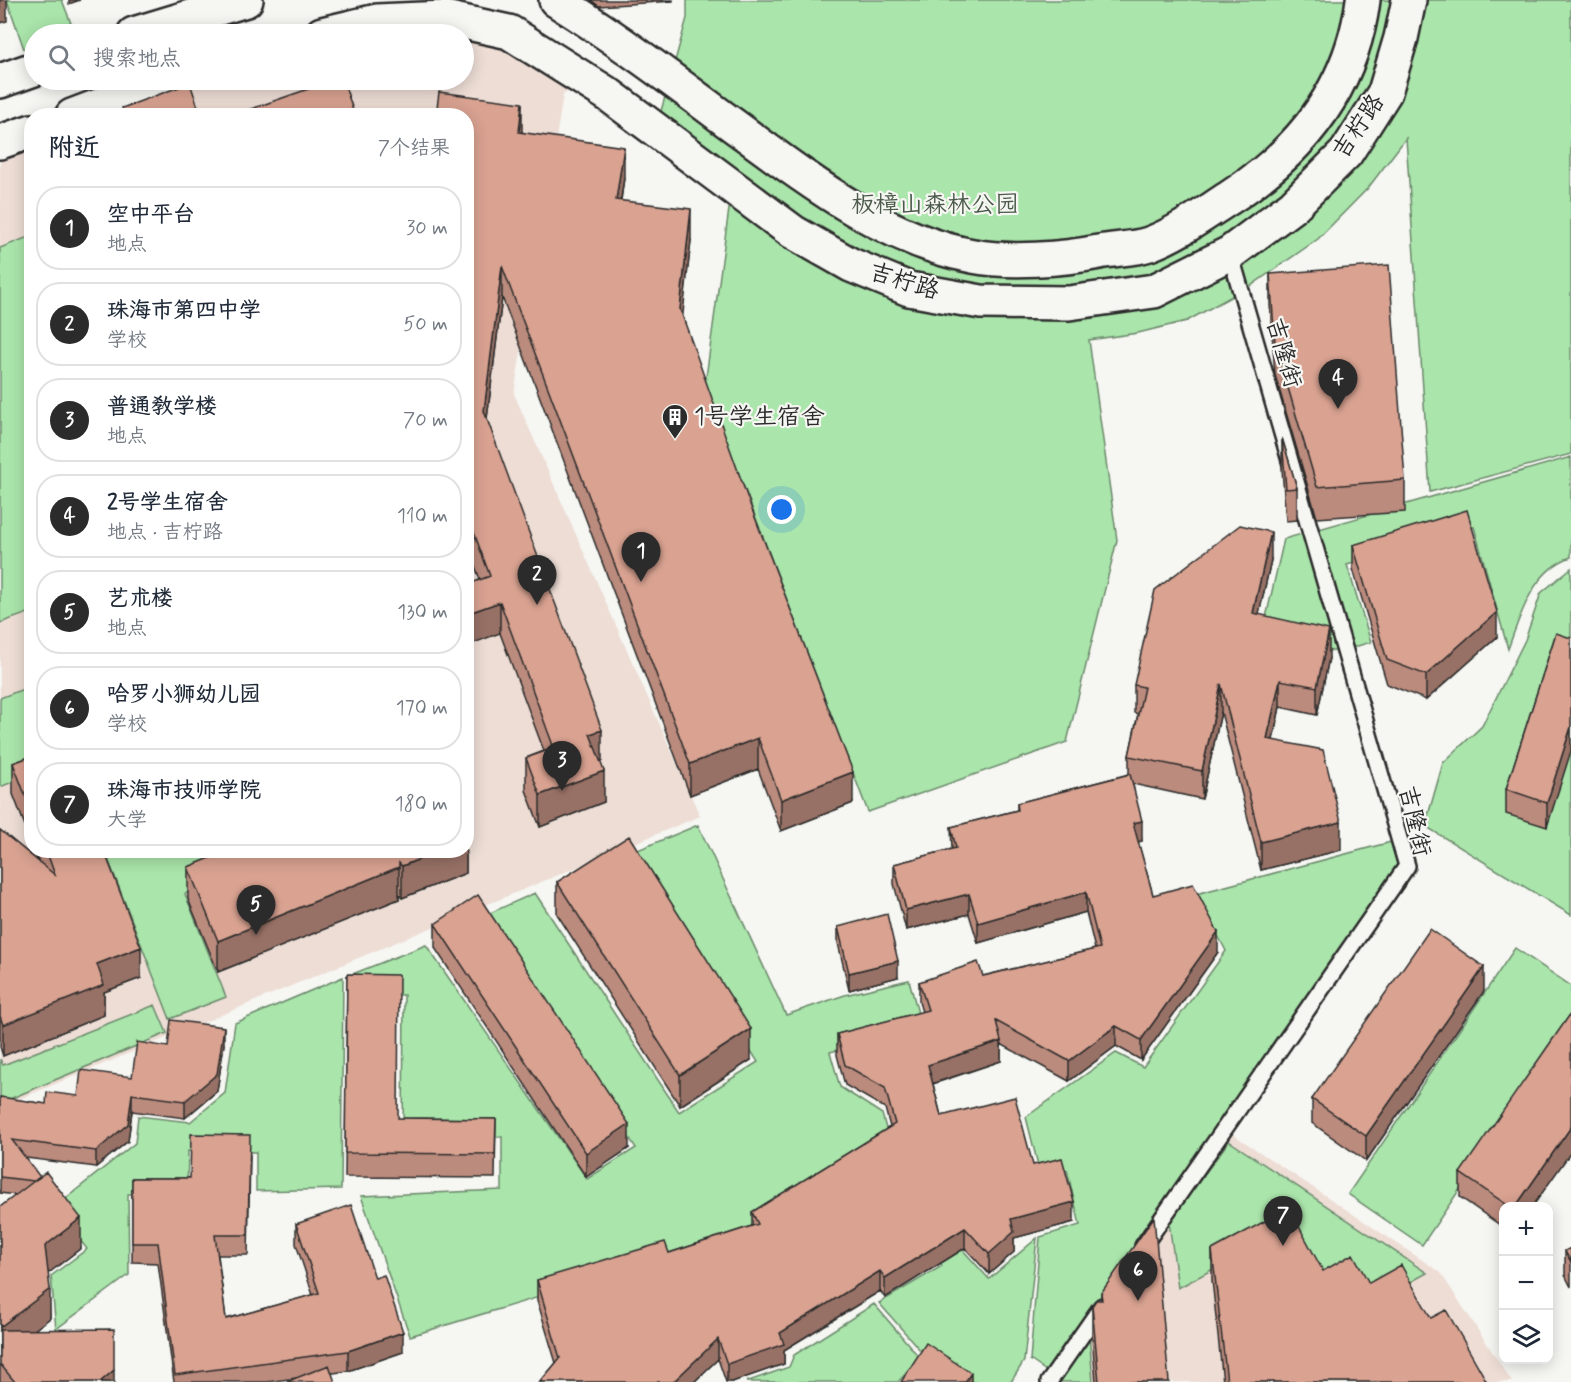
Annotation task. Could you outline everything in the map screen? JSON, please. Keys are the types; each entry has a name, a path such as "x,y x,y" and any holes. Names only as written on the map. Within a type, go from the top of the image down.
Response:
{"main road":[{"path":"167,24 246,0"},
{"name":"吉柠路","path":"556,0 615,38 795,170 858,211 920,240 973,256 1036,259 1083,255 1149,243 1195,220 1246,187 1290,149 1320,117 1342,78 1359,34 1363,0"},
{"name":"吉柠路","path":"474,24 508,32 609,95 793,232 851,266 909,289 981,302 1069,303 1154,291 1230,253 1293,206 1346,153 1385,92 1401,38 1408,0"},
{"name":"吉柠路","path":"364,24 376,21 445,18 472,24"},
{"path":"0,81 24,73"},
{"path":"93,108 141,90"},
{"path":"0,142 24,134"}],"lane":[{"name":"吉隆街","path":"1131,1264 1407,866 1230,253"},
{"path":"1049,1382 1111,1293"}],"shaded area":[{"path":"474,33 584,80 563,95 514,394 700,816 0,1107 0,144 24,135 24,858 474,858 474,108 93,108 142,90 474,90"},
{"path":"1225,1129 1440,1272 1512,1382 1050,1382"}],"green space":[{"path":"7,0 62,0 71,24 24,24 24,49"},
{"name":"板樟山森林公园","path":"687,0 1571,0 1571,454 1430,492 1406,138 1368,188 1318,239 1252,285 1187,321 1138,333 1089,340 1117,540 1067,742 868,812 705,385 732,187 656,129 687,18"},
{"path":"24,239 24,614 0,623 0,248"},
{"path":"1571,457 1571,557 1547,572 1537,583 1523,608 1508,649 1474,527 1347,565 1371,642 1337,652 1262,635 1284,539"},
{"path":"1571,568 1571,915 1425,826 1443,763 1482,726 1525,640 1541,593"},
{"path":"24,689 24,778 0,787 0,698"},
{"path":"698,825 786,1015 845,995 909,980 922,1028 830,1052 840,1087 882,1114 890,1143 752,1228 671,1257 410,1336 361,1196 502,1190 502,1137 403,1136 404,995 351,995 350,975 426,945 587,1179 636,1148 483,916 535,893 679,1112 758,1062 628,854"},
{"path":"1391,842 1398,867 1049,1373 1030,1360 1040,1237 1080,1225 1067,1170 1041,1177 1026,1117 1116,1053 1143,1067 1226,951 1196,894"},
{"path":"108,858 227,858 233,873 185,894 226,997 170,1019"},
{"path":"1515,948 1571,986 1571,1025 1422,1245 1348,1194"},
{"path":"343,977 341,1189 256,1191 256,1152 188,1151 187,1193 128,1194 129,1275 56,1329 51,1276 87,1249 55,1207 135,1143 138,1116 190,1122 225,1093 235,1023"},
{"path":"155,1005 167,1033 0,1103 0,1059 3,1065"},
{"path":"1229,1141 1427,1273 1371,1304 1328,1290 1293,1226 1178,1288 1169,1222"},
{"path":"925,1208 989,1279 1037,1238 1024,1361 1011,1382 968,1382 920,1350 879,1303 942,1266 911,1216"},
{"path":"874,1304 920,1358 898,1382 746,1382 789,1367 794,1355"},
{"path":"1089,1334 1093,1382 1056,1382"}],"building":[{"path":"171,90 192,90 198,108 122,108"},
{"path":"305,90 346,90 352,108 254,108"},
{"path":"439,92 522,103 519,132 624,147 616,200 691,209 680,309 748,499 853,772 781,800 758,738 690,764 502,266 484,411 602,730 590,734 604,771 540,795 526,758 554,748 500,602 474,611 474,582 490,576 474,533 474,108 437,108"},
{"path":"1389,265 1405,480 1317,487 1275,343 1270,274"},
{"path":"1282,438 1297,488 1286,489"},
{"path":"1467,510 1497,612 1426,675 1387,660 1353,545"},
{"path":"1240,525 1271,532 1253,613 1329,630 1317,687 1280,680 1267,739 1323,750 1341,822 1261,842 1221,684 1202,771 1129,756 1144,687 1134,685 1155,590"},
{"path":"1556,633 1571,638 1571,727 1547,803 1506,789"},
{"path":"24,759 24,792 13,763"},
{"path":"1130,774 1142,821 1133,823 1153,895 1193,884 1218,932 1141,1040 1116,1026 1069,1061 996,1021 1001,1041 928,1065 941,1116 1015,1097 1033,1165 1062,1158 1074,1202 1011,1219 1014,1232 989,1254 965,1228 885,1278 880,1271 780,1333 784,1344 727,1364 718,1339 673,1382 540,1382 560,1358 537,1280 665,1242 669,1253 758,1224 752,1212 895,1124 885,1088 845,1065 837,1034 928,1010 919,982 978,962 983,976 1100,948 1086,892 978,923 969,894 906,910 894,864 956,848 951,827 1018,810 1017,803"},
{"path":"0,830 24,850 24,858 34,858 55,875 49,858 107,858 141,947 97,964 104,985 3,1025 0,1016"},
{"path":"629,836 751,1029 680,1075 557,882"},
{"path":"210,858 422,858 402,866 399,863 399,867 218,941 188,867"},
{"path":"478,895 629,1124 586,1153 435,924"},
{"path":"887,914 898,961 849,973 838,927"},
{"path":"1430,929 1484,967 1366,1136 1312,1099"},
{"path":"347,974 399,975 398,1118 496,1119 495,1154 345,1153"},
{"path":"1571,1013 1571,1127 1519,1202 1503,1202 1460,1173"},
{"path":"171,1020 224,1027 217,1074 185,1101 132,1094 128,1124 96,1151 12,1140 40,1177 34,1181 0,1177 0,1097 46,1104 47,1092 78,1096 81,1070 132,1077 137,1042 168,1047"},
{"path":"191,1134 250,1135 248,1235 215,1235 226,1319 319,1293 296,1224 351,1205 375,1278 384,1275 403,1332 348,1351 175,1375 158,1243 132,1243 132,1178 190,1178"},
{"path":"46,1172 81,1218 45,1246 50,1289 0,1327 0,1207"},
{"path":"1289,1208 1323,1271 1353,1254 1369,1283 1401,1265 1431,1318 1446,1310 1487,1382 1227,1382 1212,1250"},
{"path":"1154,1217 1169,1382 1099,1382 1092,1306 1096,1300 1102,1300 1101,1293"},
{"path":"1571,1248 1571,1262 1565,1251"},
{"path":"114,1329 114,1370 100,1382 15,1382 0,1364 0,1330"},
{"path":"926,1343 971,1373 965,1382 901,1382"},
{"path":"329,1365 335,1382 286,1382"}],"place":[{"name":"2号学生宿舍","path":"1338,409"},
{"name":"1号学生宿舍","path":"675,440"},
{"name":"空中平台","path":"641,582"},
{"name":"珠海市第四中学","path":"537,605"},
{"name":"普通教学楼","path":"562,791"},
{"name":"艺术楼","path":"256,935"},
{"name":"珠海市技师学院","path":"1283,1246"},
{"name":"哈罗小狮幼儿园","path":"1138,1301"}]}
